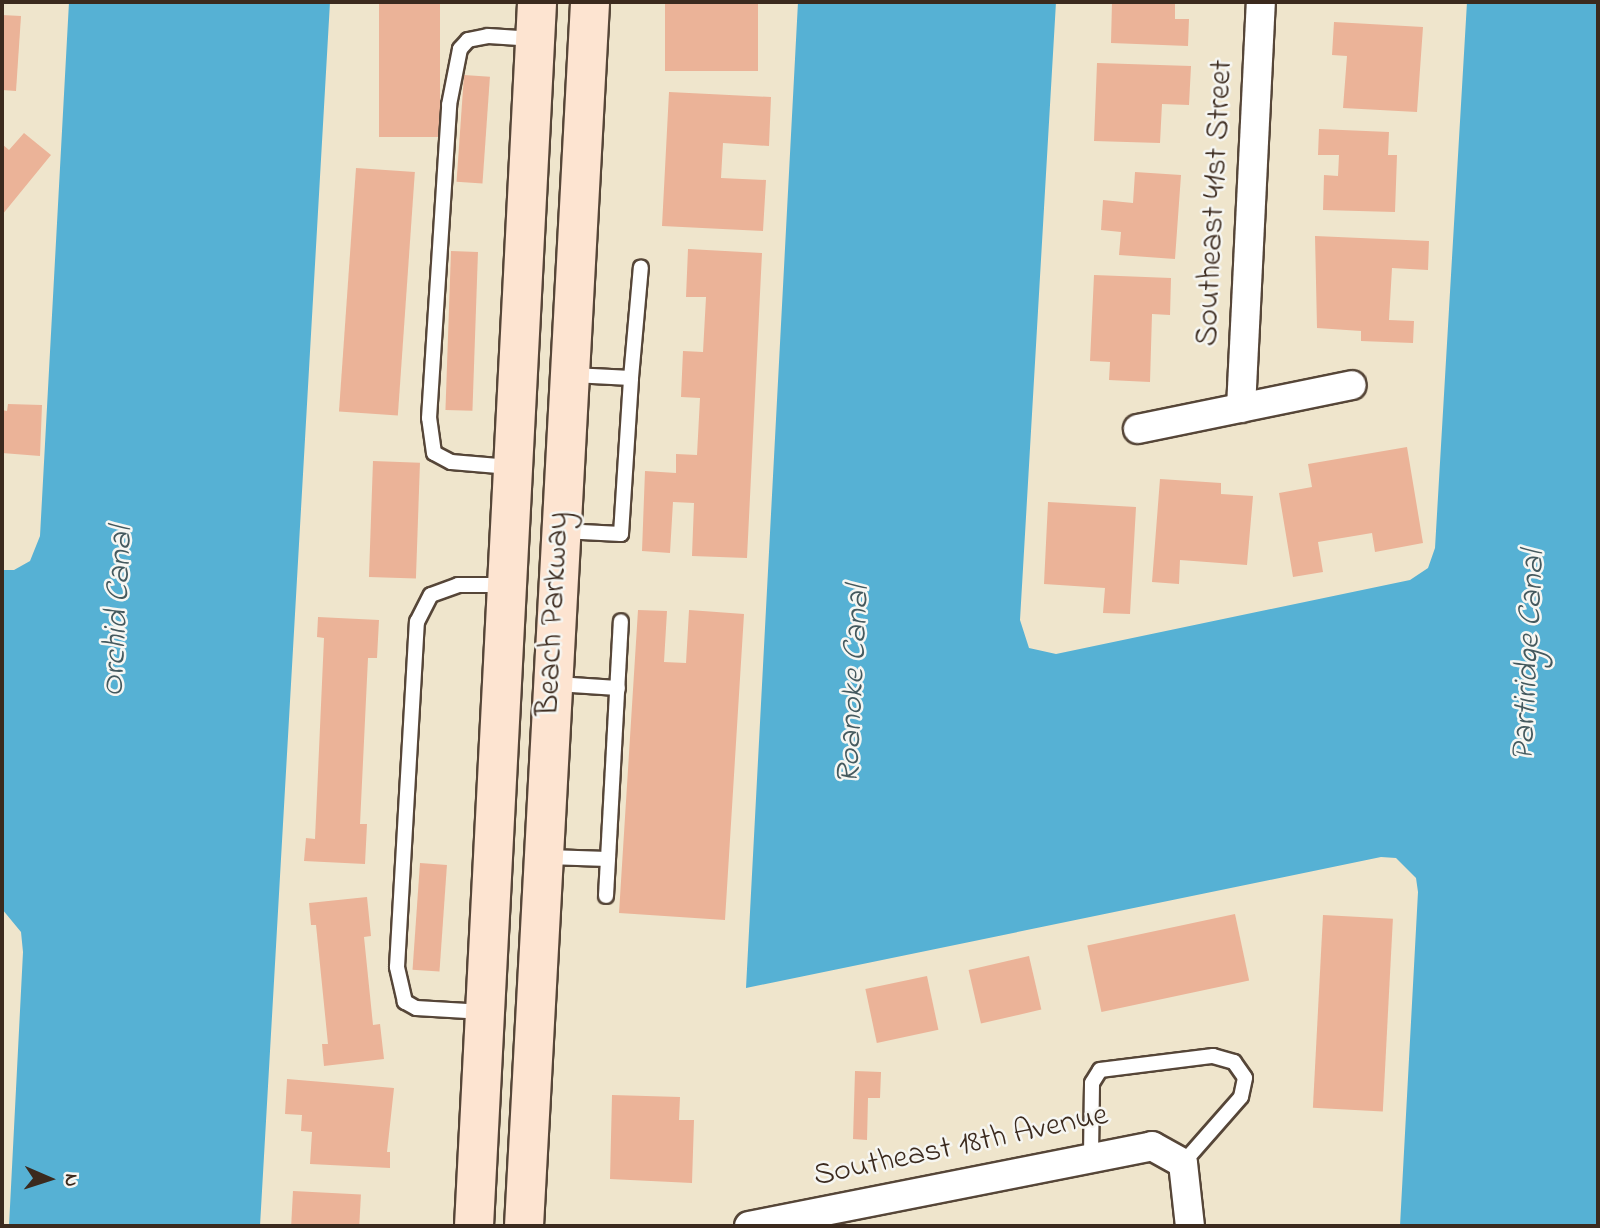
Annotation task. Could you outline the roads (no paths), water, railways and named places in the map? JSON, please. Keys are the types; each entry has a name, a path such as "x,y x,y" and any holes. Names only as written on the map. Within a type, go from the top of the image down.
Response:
{"street":[{"name":"Southeast 41st Street","path":"1241,408 1261,2"},
{"path":"536,21 589,14"},
{"name":"Beach Parkway","path":"524,1226 559,531 589,14"},
{"name":"Beach Parkway","path":"474,1226 512,530 536,21"},
{"path":"1138,429 1352,385"},
{"path":"512,530 559,531"},
{"name":"Southeast 18th Avenue","path":"749,1226 1152,1146 1183,1163"},
{"path":"1183,1163 1190,1226"}],"lane":[{"path":"515,468 451,462 434,453 429,418 449,105 460,49 468,40 536,21"},
{"path":"559,531 621,534 641,267"},
{"path":"568,375 631,378"},
{"path":"484,1012 416,1008 405,1002 398,954 417,622 431,595 458,585 508,585"},
{"path":"606,896 621,621"},
{"path":"551,684 618,688"},
{"path":"543,857 608,859"},
{"path":"1091,1156 1092,1083 1100,1070 1213,1056 1234,1062 1245,1078 1241,1097 1183,1163"}],"water":[{"name":"Orchid Canal","path":"69,2 330,2 260,1226 9,1226 23,952 21,932 2,909 2,570 14,570 30,561 40,536"},
{"path":"798,2 1056,2 1020,620 1029,648 1056,654 1410,580 1428,568 1435,548 1467,2 1598,2 1598,1226 1400,1226 1418,892 1416,878 1396,858 1381,857 746,988"}],"water label":[{"name":"Partiridge Canal","path":"1530,656"},
{"name":"Roanoke Canal","path":"855,685"}]}
